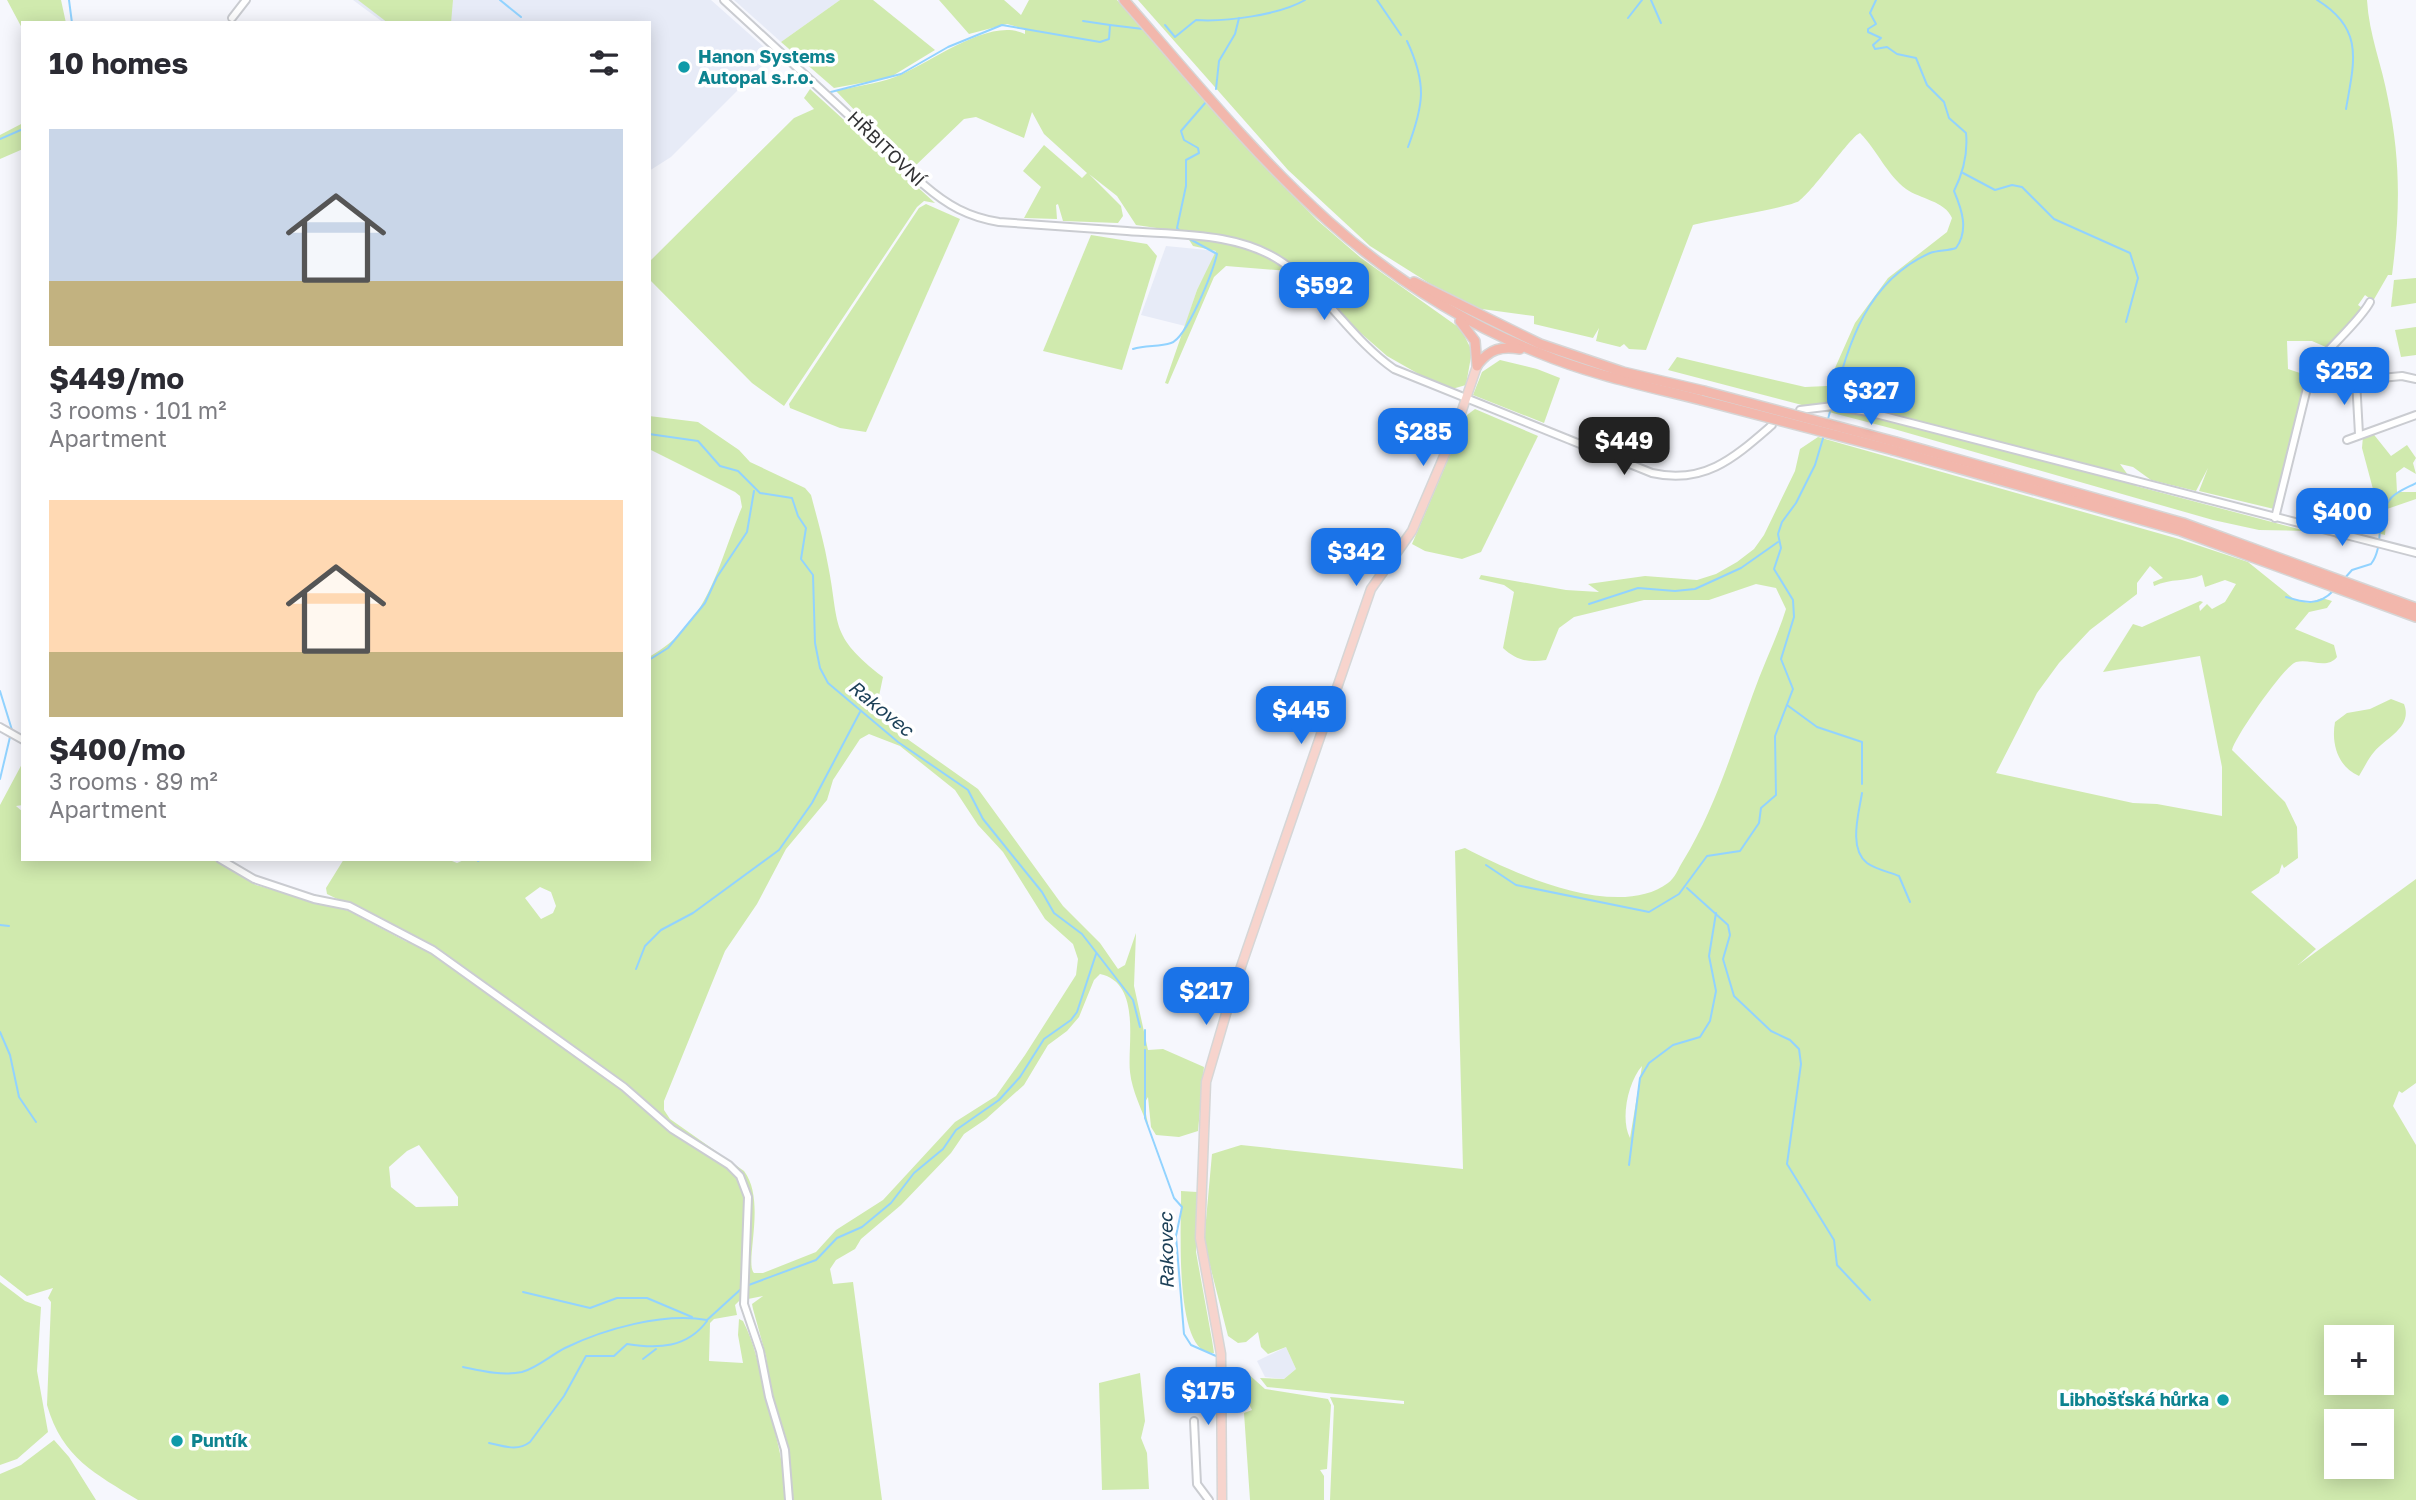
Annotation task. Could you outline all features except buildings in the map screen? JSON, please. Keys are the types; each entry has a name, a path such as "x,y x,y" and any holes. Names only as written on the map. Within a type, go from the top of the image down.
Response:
{"highway":[{"path":"1124,0 1301,198 1364,254 1438,304 1469,330 1477,347 1477,366"},
{"path":"1131,0 1291,180 1345,232 1390,267 1434,294 1540,344 1623,372 1895,446 2115,511 2416,608"},
{"path":"1438,304 1536,352 1620,381 1703,395"},
{"path":"1477,366 1488,353 1498,348 1536,352"},
{"path":"2334,580 2416,617"}],"main road":[{"path":"1222,1500 1221,1354 1199,1238 1206,1082 1233,990 1371,589 1412,531 1477,366"}],"street":[{"path":"232,18 246,0"},
{"name":"HŘBITOVNÍ","path":"724,0 933,193 962,212 999,222 1190,236 1250,246 1282,262 1298,275 1381,360 1413,379 1641,469 1670,476 1699,474 1722,466 1772,425"},
{"path":"2275,518 2310,376 2315,365 2356,325 2370,302"},
{"path":"2310,376 2356,380 2402,376 2416,379"},
{"path":"2356,380 2359,434"},
{"path":"1800,410 1833,406 1860,410 2416,553"},
{"path":"2347,440 2416,415"},
{"path":"2339,534 2341,509"},
{"path":"0,727 21,739"},
{"path":"223,861 254,879 349,906 433,950 624,1087 672,1129 729,1165 740,1175 748,1197 744,1304 760,1351 769,1397 785,1450 789,1500"},
{"path":"1194,1421 1197,1484 1209,1500"}],"shaded area":[{"path":"353,0 711,0 773,55 671,157 651,170 651,21 381,21"},
{"path":"734,0 840,0 781,42"},
{"path":"1166,246 1217,251 1197,290 1185,326 1141,315"},
{"path":"1286,1347 1296,1369 1284,1379 1265,1377 1257,1361"}],"green space":[{"path":"7,0 61,0 66,21 21,21 21,26"},
{"path":"358,0 453,0 451,21 385,21"},
{"path":"840,0 873,0 935,50 889,78 834,88 781,42"},
{"path":"939,0 1004,0 1021,15 1029,0 1117,0 1258,160 1317,220 1361,258 1461,329 1472,351 1466,385 1452,389 1438,385 1387,356 1339,314 1301,272 1226,266 1214,277 1168,384 1165,383 1197,290 1216,251 1193,246 1184,232 1136,225 1117,196 1089,174 1121,206 1123,216 1118,223 1063,221 1058,204 1057,219 1024,218 1041,187 1023,171 1044,145 1082,178 1087,173 1044,134 1032,112 1024,138 976,117 964,119 914,167 877,127 861,117 836,91 895,77 977,36 1011,30 1025,34 1025,29 1007,24 969,34"},
{"path":"1138,0 2367,0 2392,122 2397,166 2397,230 2392,275 2388,275 2373,301 2365,295 2358,305 2365,310 2328,348 2312,341 2287,341 2288,369 2309,376 2274,509 2199,491 2208,468 2196,491 2151,480 2133,467 2120,464 2136,486 2306,531 2259,530 2213,520 1894,429 1668,370 1677,357 1805,387 1827,386 1855,323 1888,278 1947,232 1952,218 1944,208 1899,183 1860,133 1799,201 1693,225 1646,350 1629,349 1624,344 1620,347 1596,341 1599,328 1593,338 1534,324 1534,316 1467,307 1370,246 1288,170"},
{"path":"810,89 935,203 924,201 917,207 784,406 752,383 651,281 651,260 794,118 814,109 804,98"},
{"path":"21,124 21,150 0,159 0,135"},
{"path":"926,204 960,219 866,432 840,428 790,408 789,404 919,208"},
{"path":"1091,235 1147,244 1157,256 1122,370 1043,351"},
{"path":"2416,278 2416,303 2391,307 2394,280"},
{"path":"2416,327 2416,355 2401,357 2395,330"},
{"path":"1500,360 1560,378 1544,423 1473,395 1482,372"},
{"path":"1475,409 1538,436 1481,552 1462,559 1425,551 1412,544 1467,415"},
{"path":"651,416 698,422 739,450 750,462 805,488 811,495 839,627 853,650 883,677 879,696 882,715 889,726 978,789 1063,906 1100,943 1118,969 1125,965 1136,933 1134,986 1148,1050 1163,1049 1204,1067 1198,1131 1179,1137 1156,1135 1151,1127 1148,1097 1144,1104 1149,1129 1131,1079 1130,1016 1127,1002 1122,989 1113,980 1100,974 1094,980 1079,1017 1067,1031 1048,1045 1024,1085 986,1119 964,1134 951,1153 901,1205 861,1239 855,1249 836,1260 830,1269 833,1284 853,1282 882,1500 793,1500 786,1437 771,1396 766,1356 752,1304 763,1296 748,1299 745,1295 735,1305 737,1315 714,1319 710,1323 709,1361 743,1363 738,1335 739,1319 743,1321 751,1338 778,1446 785,1500 138,1500 108,1482 82,1463 71,1451 53,1423 47,1405 51,1302 48,1298 53,1288 27,1296 0,1275 0,805 21,766 21,805 16,806 21,810 21,861 215,861 256,885 349,911 407,942 411,935 327,894 326,888 343,861 651,861 651,656 685,628 709,591 742,507 740,496 651,450","holes":["869,734 900,746 955,790 978,825 1003,852 1045,919 1073,944 1078,959 1076,975 996,1096 955,1122 883,1200 836,1230 816,1252 763,1273 754,1273 751,1257 755,1214 751,1184 744,1171 670,1119 664,1110 664,1101 725,951 757,904 786,849 827,800 833,780 860,739","540,887 551,892 556,906 553,913 541,919 525,898","419,1145 458,1197 458,1206 416,1207 391,1187 389,1167 407,1151"]},
{"path":"2371,431 2391,456 2407,445 2416,458 2413,463 2416,474 2404,467 2396,473 2397,492 2416,492 2416,499 2387,509 2385,535 2373,532 2377,504 2362,448 2363,436"},
{"path":"1818,437 2179,539 2248,562 2295,600 2309,603 2322,598 2332,601 2327,608 2309,612 2295,629 2334,645 2337,657 2328,663 2301,661 2290,666 2261,703 2232,750 2285,802 2297,827 2298,858 2284,868 2282,864 2279,873 2251,892 2316,949 2298,965 2416,879 2416,1083 2402,1093 2399,1091 2393,1106 2416,1145 2416,1500 1330,1500 1334,1406 1330,1397 1404,1404 1404,1401 1267,1387 1260,1378 1284,1379 1296,1369 1286,1347 1268,1354 1261,1347 1258,1332 1246,1342 1238,1343 1228,1336 1204,1242 1212,1154 1241,1145 1463,1169 1455,851 1465,848 1537,880 1594,895 1622,897 1647,893 1668,883 1675,876 1714,800 1786,609 1776,588 1756,584 1709,600 1644,600 1574,617 1559,628 1546,660 1528,661 1503,648 1514,592 1504,585 1479,579 1481,575 1566,590 1599,592 1588,584 1645,576 1697,580 1716,574 1754,549 1764,535 1795,471 1800,449","holes":["2150,566 2163,578 2153,582 2154,586 2202,575 2205,587 2225,580 2236,584 2225,602 2212,609 2207,604 2200,611 2199,606 2203,602 2200,601 2142,627 2133,624 2103,672 2200,656 2222,767 2222,816 2157,804 2133,803 1996,773 2037,693 2059,663 2090,630 2137,594 2137,583","1642,1066 1630,1138 1626,1121 1627,1101 1633,1081"]},
{"path":"2391,699 2404,704 2405,719 2397,731 2374,752 2359,776 2341,761 2335,746 2335,722 2347,713 2370,709"},
{"path":"1181,1191 1197,1192 1196,1252 1214,1353 1201,1348 1191,1333 1185,1311 1181,1256"},
{"path":"0,1282 25,1301 41,1307 37,1371 48,1432 17,1459 0,1465"},
{"path":"1246,1372 1265,1389 1328,1399 1331,1405 1327,1469 1320,1470 1324,1476 1324,1500 1250,1500 1244,1413 1252,1410 1245,1396"},
{"path":"1140,1373 1145,1421 1141,1438 1147,1453 1149,1489 1102,1490 1099,1383"},
{"path":"54,1440 69,1457 96,1500 0,1500 0,1474 21,1465"}],"waterway":[{"name":"Rakovec","path":"69,0 72,21"},
{"path":"500,0 521,17"},
{"path":"1165,25 1175,37 1196,20 1252,16 1282,10 1305,0"},
{"path":"1377,0 1401,35"},
{"path":"1628,18 1642,0"},
{"path":"1651,0 1661,23"},
{"path":"1833,403 1854,336 1876,297 1908,265 1930,253 1956,248 1963,227 1962,213 1954,191 1964,163 1966,133 1949,118 1944,102 1927,85 1916,58 1897,54 1887,47 1875,49 1873,45 1881,38 1868,32 1868,29 1876,24 1870,13 1876,0"},
{"path":"2317,0 2343,23 2353,48 2352,76 2346,109"},
{"path":"1216,89 1219,61 1235,34 1239,18"},
{"path":"1083,21 1110,25"},
{"path":"827,93 901,74 948,47 1002,25 1100,42 1109,39 1110,25 1143,29"},
{"path":"1407,41 1418,70 1421,94 1408,147"},
{"path":"1180,231 1177,228 1186,186 1186,160 1199,153 1198,148 1184,140 1181,131 1206,102"},
{"path":"0,139 21,130"},
{"path":"1963,173 1995,190 2012,185 2022,187 2054,219 2130,253 2138,278 2126,322"},
{"path":"1133,349 1171,343 1192,317 1217,254 1188,238"},
{"path":"1828,419 1831,408"},
{"name":"Rakovec","path":"651,434 698,441 720,466 738,471 760,493 792,498 798,516 806,528 801,559 813,575 815,643 820,668 828,683 898,742 968,790 983,819 1042,892 1054,913 1082,934 1133,1000 1140,1027"},
{"path":"1486,865 1516,885 1649,912 1679,894 1707,856 1740,851 1759,823 1761,808 1776,795 1775,736 1793,689 1781,659 1794,617 1793,600 1774,569 1781,548 1778,534 1782,522 1796,503 1815,465 1824,435"},
{"path":"2344,579 2352,570 2371,564 2378,548 2386,505 2394,495 2416,483"},
{"path":"651,659 668,648 705,603 717,577 747,532 754,491"},
{"path":"1589,604 1638,588 1675,591 1695,589 1741,568 1778,542"},
{"path":"2286,597 2311,602 2322,599 2333,591"},
{"path":"0,691 12,730"},
{"path":"1787,705 1817,727 1862,742 1862,784"},
{"path":"636,969 645,946 661,930 693,913 779,850 812,803 860,712"},
{"path":"0,779 10,737"},
{"path":"1862,793 1856,830 1861,857 1870,865 1899,876 1910,902"},
{"path":"1687,888 1728,925 1730,935 1723,959 1734,996 1771,1031 1790,1040 1799,1049 1801,1064 1787,1164 1834,1240 1837,1265 1870,1300"},
{"path":"1629,1165 1640,1078 1649,1063 1673,1045 1700,1037 1710,1021 1716,991 1709,956 1716,913"},
{"path":"0,925 9,926"},
{"path":"746,1286 816,1260 837,1238 862,1227 891,1203 914,1173 943,1149 956,1130 999,1100 1020,1077 1044,1039 1071,1020 1077,1012 1096,954"},
{"name":"Rakovec","path":"1145,1030 1145,1045"},
{"path":"0,1032 10,1055 19,1097 36,1122"},
{"name":"Rakovec","path":"1145,1050 1145,1118 1174,1198 1182,1207 1176,1236 1184,1334 1191,1345 1216,1356"},
{"path":"463,1367 500,1373 522,1372 565,1348 598,1334 653,1320 707,1320 741,1289"},
{"path":"523,1292 590,1308 617,1298 647,1298 692,1317"},
{"path":"489,1443 515,1448 530,1442 564,1396 586,1356 614,1356 627,1344 671,1344 690,1337 707,1321"},
{"path":"643,1359 656,1349"}],"place":[{"name":"Hanon Systems Autopal s.r.o.","path":"684,67"},
{"name":"Libhošťská hůrka","path":"2223,1400"},
{"name":"Puntík","path":"177,1441"}]}
